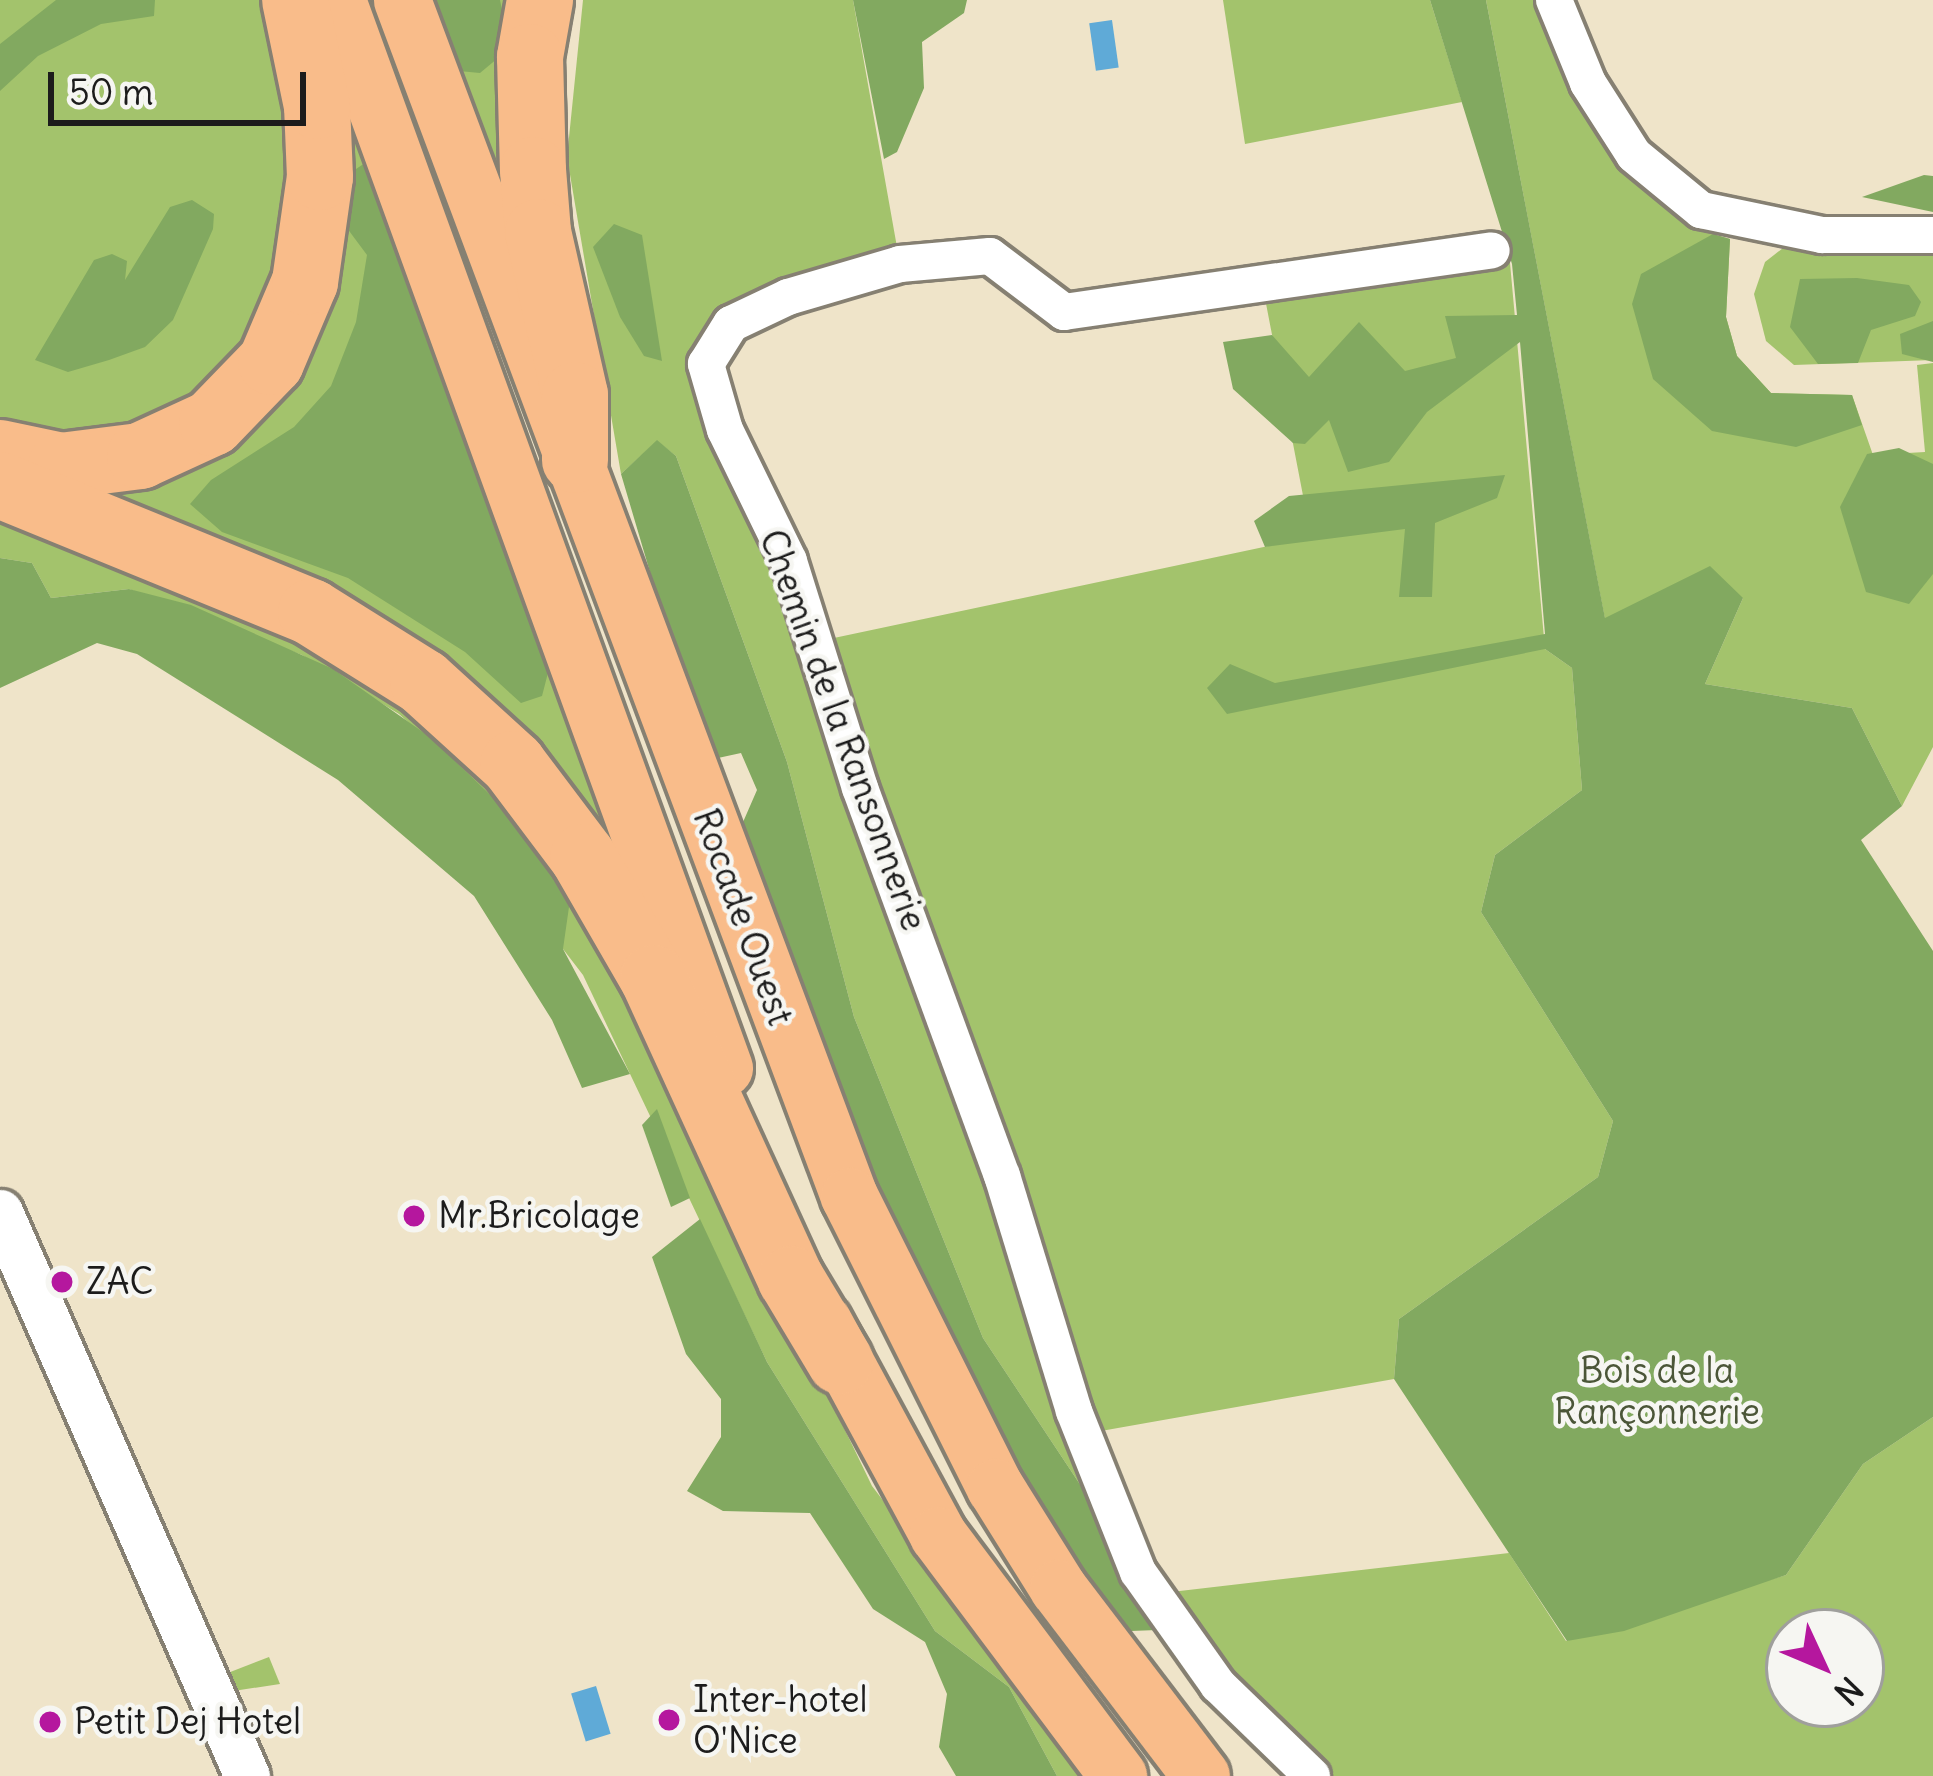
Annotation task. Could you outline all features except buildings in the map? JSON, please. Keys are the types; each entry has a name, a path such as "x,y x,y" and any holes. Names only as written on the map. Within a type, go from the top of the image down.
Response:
{"highway":[{"path":"540,0 530,57 533,170 538,232 575,395 575,460"},
{"path":"0,453 62,466 140,456 212,423 272,362 291,325 316,232 312,9"},
{"path":"0,485 311,613 423,682 513,764 583,857 644,961 790,1279 840,1361"}],"main road":[{"name":"Rocade Ouest","path":"402,0 759,964 881,1265 995,1487 1058,1588 1201,1776"},
{"name":"Rocade Ouest","path":"312,9 840,1361 938,1535 1118,1776"}],"street":[{"path":"1554,0 1588,83 1634,155 1701,210 1822,235 1933,236"},
{"name":"Chemin de la Ransonnerie","path":"1312,1776 1218,1685 1138,1572 1074,1411 1002,1176 860,788 789,561 725,430 706,364 731,324 788,297 900,264 990,256 1064,312 1492,250"},
{"path":"0,1213 247,1776"}],"green space":[{"path":"0,0 275,0 296,78 290,284 209,395 96,434 0,424"},
{"path":"56,0 155,0 154,16 101,24 38,56 0,91 0,44"},
{"path":"313,0 640,892 564,791 119,513 77,479 285,367"},
{"path":"434,0 530,0 540,294 459,71"},
{"path":"434,0 500,0 510,48 480,73 459,71"},
{"path":"583,0 853,0 900,264 788,297 706,364 815,642 1311,537 1263,288 1509,252 1545,649 1572,668 1582,790 1495,855 1481,912 1613,1121 1598,1177 1399,1319 1394,1379 1084,1434 1138,1572 983,1338 854,1017 787,762 676,456 657,441 621,474 567,157"},
{"path":"853,0 967,0 964,13 922,42 924,88 897,152 884,159"},
{"path":"1223,0 1430,0 1462,102 1245,144"},
{"name":"Bois de la Rançonnerie","path":"1430,0 1486,0 1605,618 1710,566 1743,598 1705,684 1852,708 1902,806 1861,840 1933,951 1933,1417 1863,1464 1786,1575 1624,1631 1567,1641 1394,1379 1399,1319 1598,1177 1613,1121 1481,912 1495,855 1582,790 1572,668 1545,649 1227,714 1207,688 1230,664 1275,683 1545,634 1520,342 1427,412 1389,462 1348,472 1329,420 1305,444 1293,443 1233,389 1223,342 1272,335 1309,377 1359,322 1405,371 1456,358 1445,316 1517,315 1512,264"},
{"path":"1486,0 1545,0 1616,166 1698,230 1730,239 1726,317 1737,356 1771,393 1852,395 1873,455 1925,452 1917,365 1933,363 1933,747 1902,806 1852,708 1705,684 1743,598 1605,619"},
{"path":"377,155 549,669 542,696 521,703 465,652 348,578 222,532 190,504 211,480 294,427 331,386 356,322 367,255 341,220 353,171"},
{"path":"1933,176 1933,212 1862,197"},
{"path":"192,200 214,214 213,229 173,320 145,347 68,372 35,360 94,260 112,254 127,261 125,280 170,207"},
{"path":"614,224 642,235 662,361 644,356 620,317 593,247"},
{"path":"1713,234 1730,239 1726,317 1737,356 1771,393 1852,395 1862,425 1796,447 1712,431 1653,379 1632,304 1641,274"},
{"path":"1933,245 1933,360 1794,365 1766,341 1754,294 1765,262 1783,248"},
{"path":"1857,278 1909,285 1921,302 1915,316 1871,330 1858,363 1818,364 1790,327 1800,279"},
{"path":"1933,321 1933,362 1902,354 1900,334"},
{"path":"657,440 676,456 787,762 854,1017 983,1338 1138,1572 1157,1630 1131,1631 1075,1560 997,1430 902,1246 825,1067 740,829 757,790 741,753 718,758 673,650 621,474"},
{"path":"1899,448 1933,464 1933,574 1909,604 1866,592 1840,507 1867,454"},
{"path":"1505,475 1497,498 1435,523 1432,597 1399,597 1405,529 1265,547 1254,521 1289,496"},
{"path":"0,505 228,591 457,724 580,880 872,1486 1093,1776 1057,1776 1009,1687 935,1631 767,1362 583,975 563,949 506,810 399,714 302,655 129,589 51,598 32,563 0,558"},
{"path":"0,558 32,563 51,598 129,589 191,605 333,669 430,737 506,810 570,900 563,949 630,1074 582,1088 552,1020 474,896 338,780 137,654 97,643 0,688"},
{"path":"657,1109 690,1198 671,1207 642,1125"},
{"path":"700,1219 767,1362 935,1631 1009,1687 1057,1776 956,1776 939,1747 947,1694 925,1642 873,1609 810,1513 723,1511 687,1491 721,1437 721,1399 686,1354 652,1257"},
{"path":"1933,1417 1933,1776 1312,1776 1154,1594 1509,1553 1566,1641 1786,1575 1863,1464"},
{"path":"269,1657 280,1684 227,1692 220,1676"}],"water":[{"path":"1112,20 1119,68 1096,71 1089,23"},
{"path":"596,1686 611,1734 586,1741 571,1694"}],"place":[{"name":"Mr.Bricolage","path":"414,1216"},
{"name":"ZAC","path":"62,1282"},
{"name":"Inter-hotel O'Nice","path":"669,1720"},
{"name":"Petit Dej Hotel","path":"50,1722"}]}
